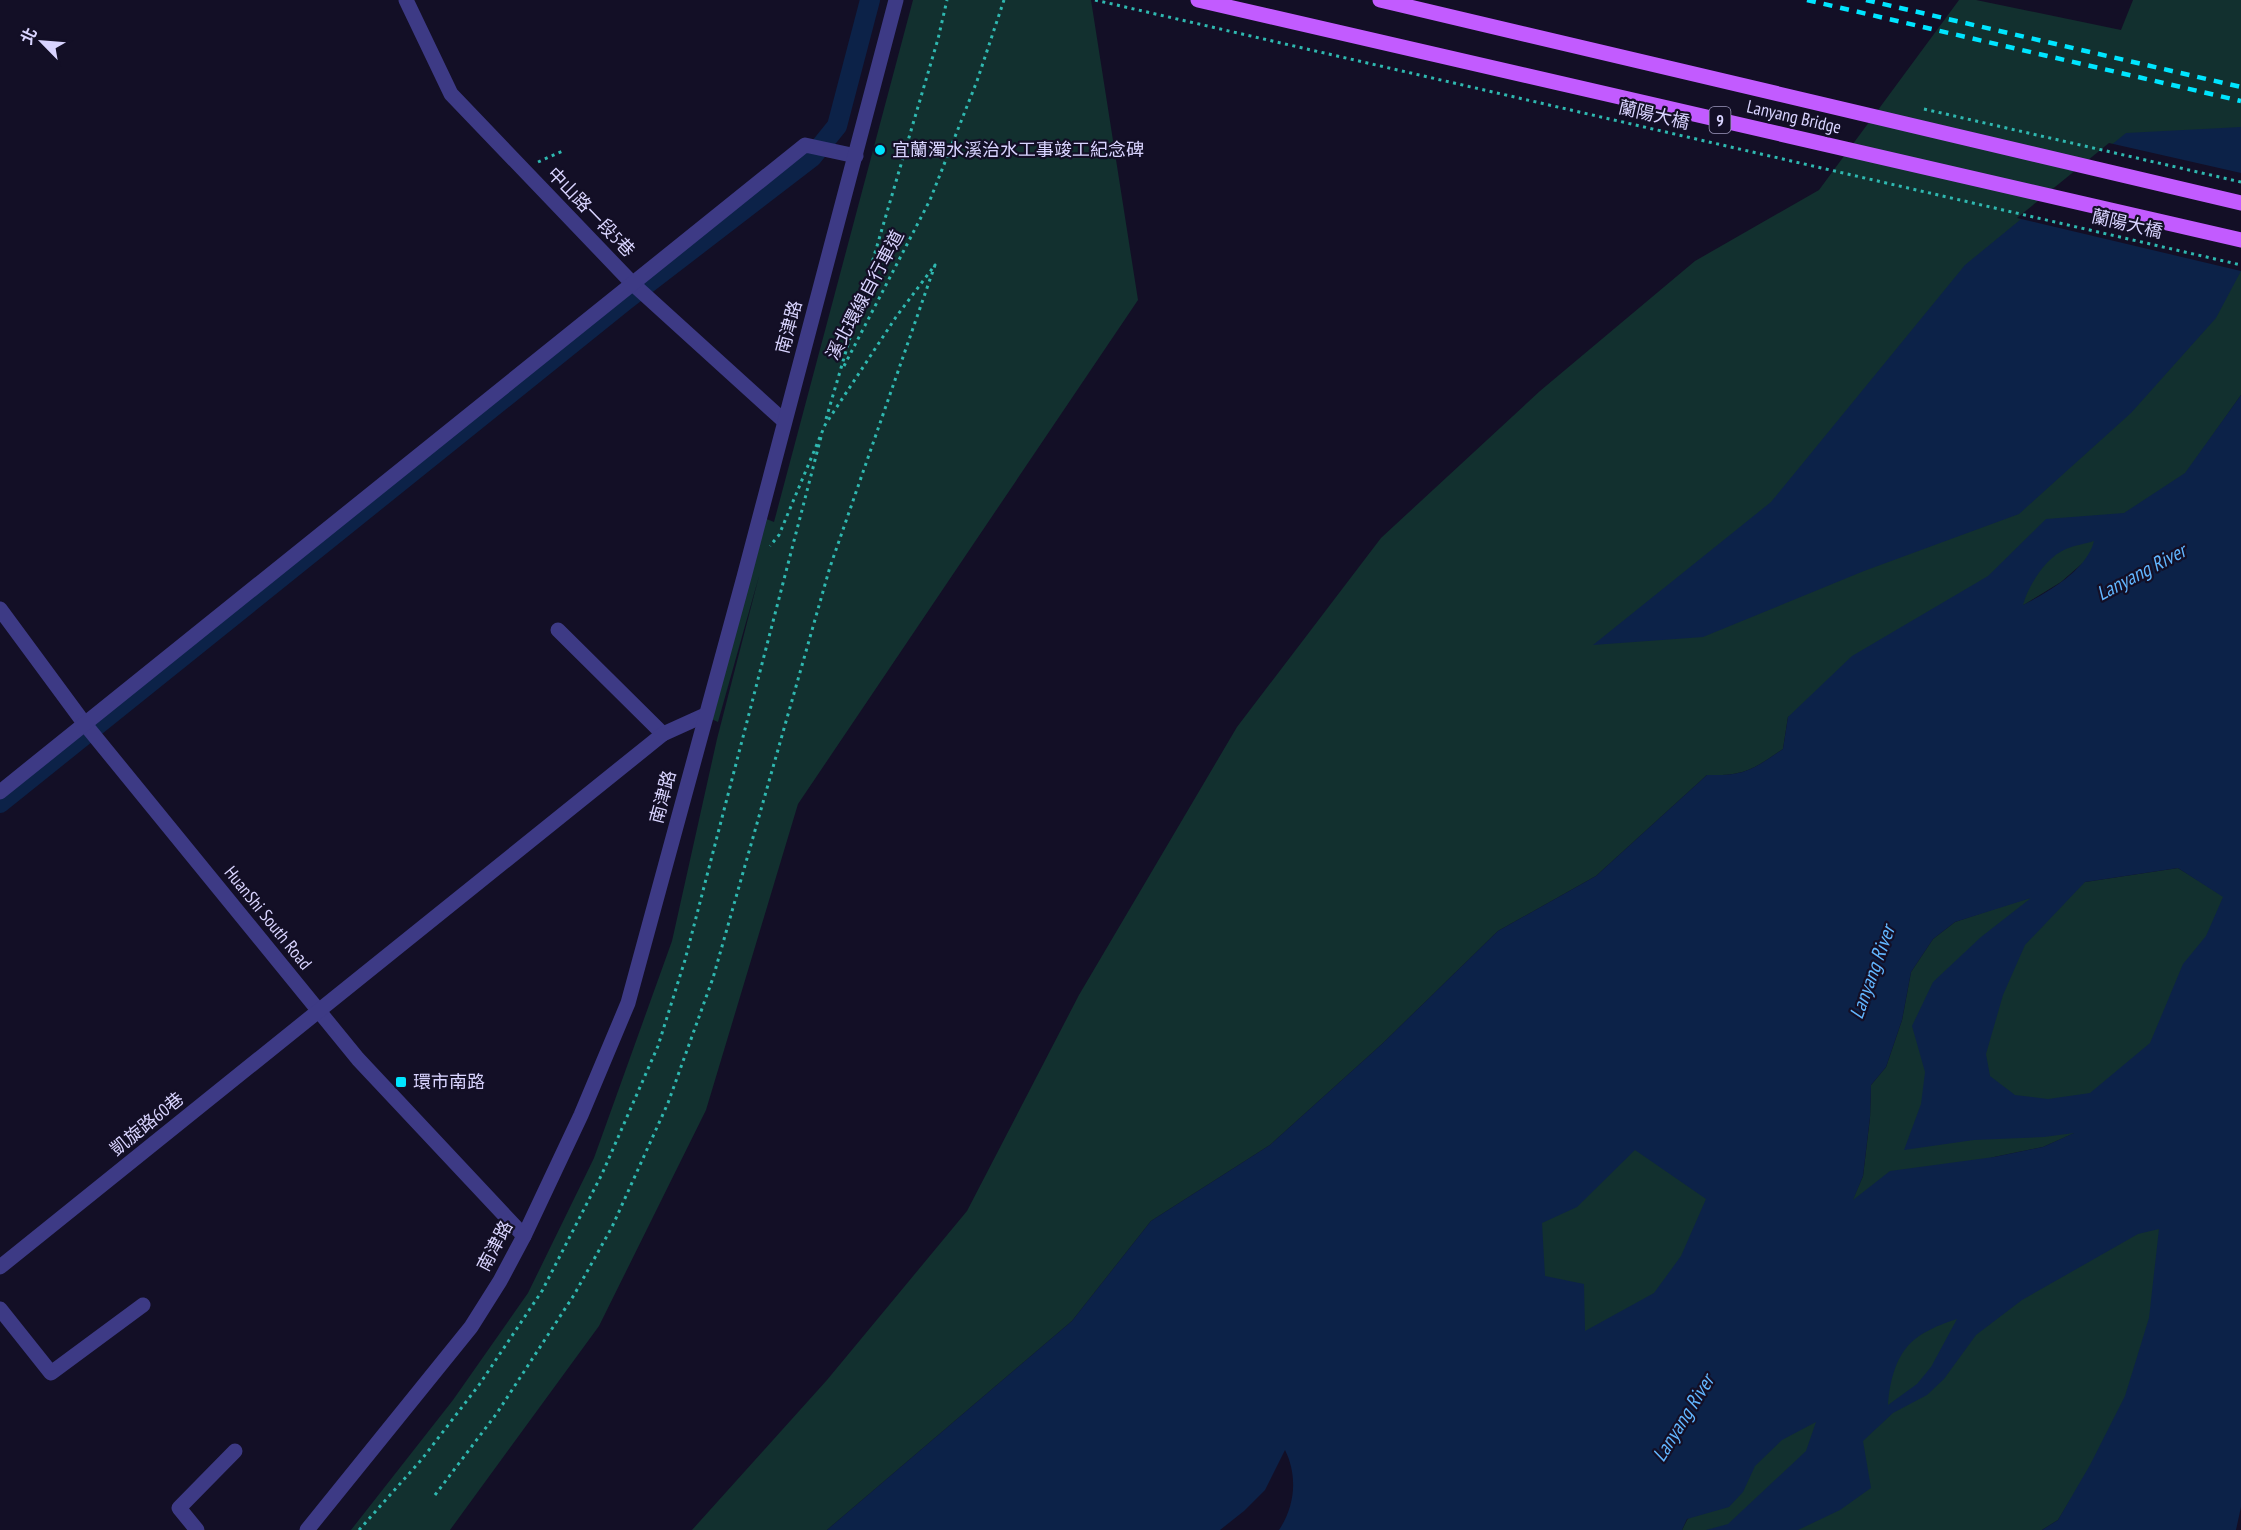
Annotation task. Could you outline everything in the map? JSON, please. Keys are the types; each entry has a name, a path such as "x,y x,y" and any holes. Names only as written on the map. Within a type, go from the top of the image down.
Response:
{"main road":[{"name":"Lanyang Bridge","path":"1198,0 2241,240"},
{"name":"Lanyang Bridge","path":"1380,0 2241,203"}],"street":[{"name":"中山路一段5巷","path":"406,0 451,94 635,286 784,421"},
{"name":"南津路","path":"307,1530 471,1328 500,1281 524,1236 581,1115 628,1003 744,578 896,0"},
{"path":"0,792 87,725 635,286 805,146 856,156"},
{"name":"HuanShi South Road","path":"0,609 100,742 358,1059 524,1236"},
{"path":"558,630 663,734"},
{"name":"凱旋路60巷","path":"0,1267 663,734 705,715"},
{"path":"0,1309 51,1373 143,1305"},
{"path":"197,1530 179,1508 235,1451"},
{"path":"300,1530 323,1509"}],"path":[{"name":"溪北環線自行車道","path":"946,0 938,39 839,374 930,200 977,81 1004,0"},
{"name":"蘭陽大橋","path":"1095,0 2241,265"},
{"path":"523,169 565,150"},
{"path":"435,1496 497,1413 574,1295 612,1227 668,1103 713,978 830,567 935,265 896,316 825,425 779,535 765,552"}],"green space":[{"path":"913,0 1091,0 1138,300 798,804 706,1110 599,1326 450,1530 351,1530 453,1400 528,1293 594,1158 672,941 717,739 759,576 718,722 707,717 764,518 774,522"},
{"path":"1959,0 1976,0 2121,30 2133,0 2241,0 2241,395 2187,472 2061,582 2022,606 1788,717 1783,749 1740,773 1707,775 1596,876 1498,931 1382,1044 1270,1145 1151,1221 1072,1321 827,1530 692,1530 827,1380 967,1211 1079,995 1237,727 1381,538 1540,391 1695,261 1819,190"},
{"path":"2178,868 2223,896 2235,931 2159,1046 2077,1132 2043,1147 1994,1157 1852,1201 1863,1176 1870,1117 1871,1085 1886,1067 1902,1020 1911,972 1933,939 1955,922 2009,904 2085,882"},
{"path":"1753,991 1685,1322 1445,1346 1452,1306"},
{"path":"2141,1142 2182,1319 2058,1520 2042,1530 1682,1530 1687,1520 1723,1474"}],"water":[{"path":"2241,127 2241,271 2216,318 2131,413 2019,514 1864,571 1703,637 1593,645 1771,502 1965,265 2126,133"},
{"name":"Lanyang River","path":"2241,395 2241,1507 2236,1530 2042,1530 2058,1520 2090,1465 2125,1396 2149,1318 2159,1229 2138,1234 2022,1300 1976,1335 1944,1379 1927,1395 1893,1413 1863,1441 1871,1488 1840,1510 1798,1530 1706,1530 1728,1524 1806,1451 1816,1422 1782,1440 1755,1466 1743,1492 1729,1507 1687,1519 1682,1530 1279,1530 1289,1511 1293,1491 1292,1470 1285,1450 1265,1490 1220,1530 827,1530 1072,1321 1151,1221 1270,1145 1382,1044 1498,931 1596,876 1707,775 1740,773 1783,749 1788,717 1852,656 1988,576 2046,519 2124,513 2185,473","holes":["2094,541 2090,552 2075,571 2055,587 2023,605 2029,589 2045,565 2059,553 2073,546","2178,868 2223,897 2206,936 2183,964 2150,1043 2090,1093 2048,1099 2015,1095 1990,1076 1986,1054 2003,995 2025,945 2085,882","2031,898 1981,937 1933,982 1912,1026 1925,1072 1921,1104 1904,1150 1974,1140 2044,1137 2074,1133 2043,1147 1994,1157 1890,1171 1853,1200 1863,1176 1870,1117 1871,1085 1886,1067 1902,1020 1911,972 1933,939 1955,922","1635,1150 1706,1199 1681,1256 1654,1293 1585,1331 1584,1284 1545,1276 1542,1223 1577,1207","1957,1319 1931,1367 1917,1384 1888,1405 1893,1375 1902,1353 1917,1337"]}],"pier":[{"path":"2109,143 2241,173 2241,271 2017,218"}],"waterway":[{"path":"0,803 626,300 812,157 837,126 870,0"}],"railway":[{"path":"1807,0 2241,101"},
{"path":"1866,0 2241,87"}],"place":[{"name":"宜蘭濁水溪治水工事竣工紀念碑","path":"880,150"},
{"name":"環市南路","path":"401,1082"}]}
